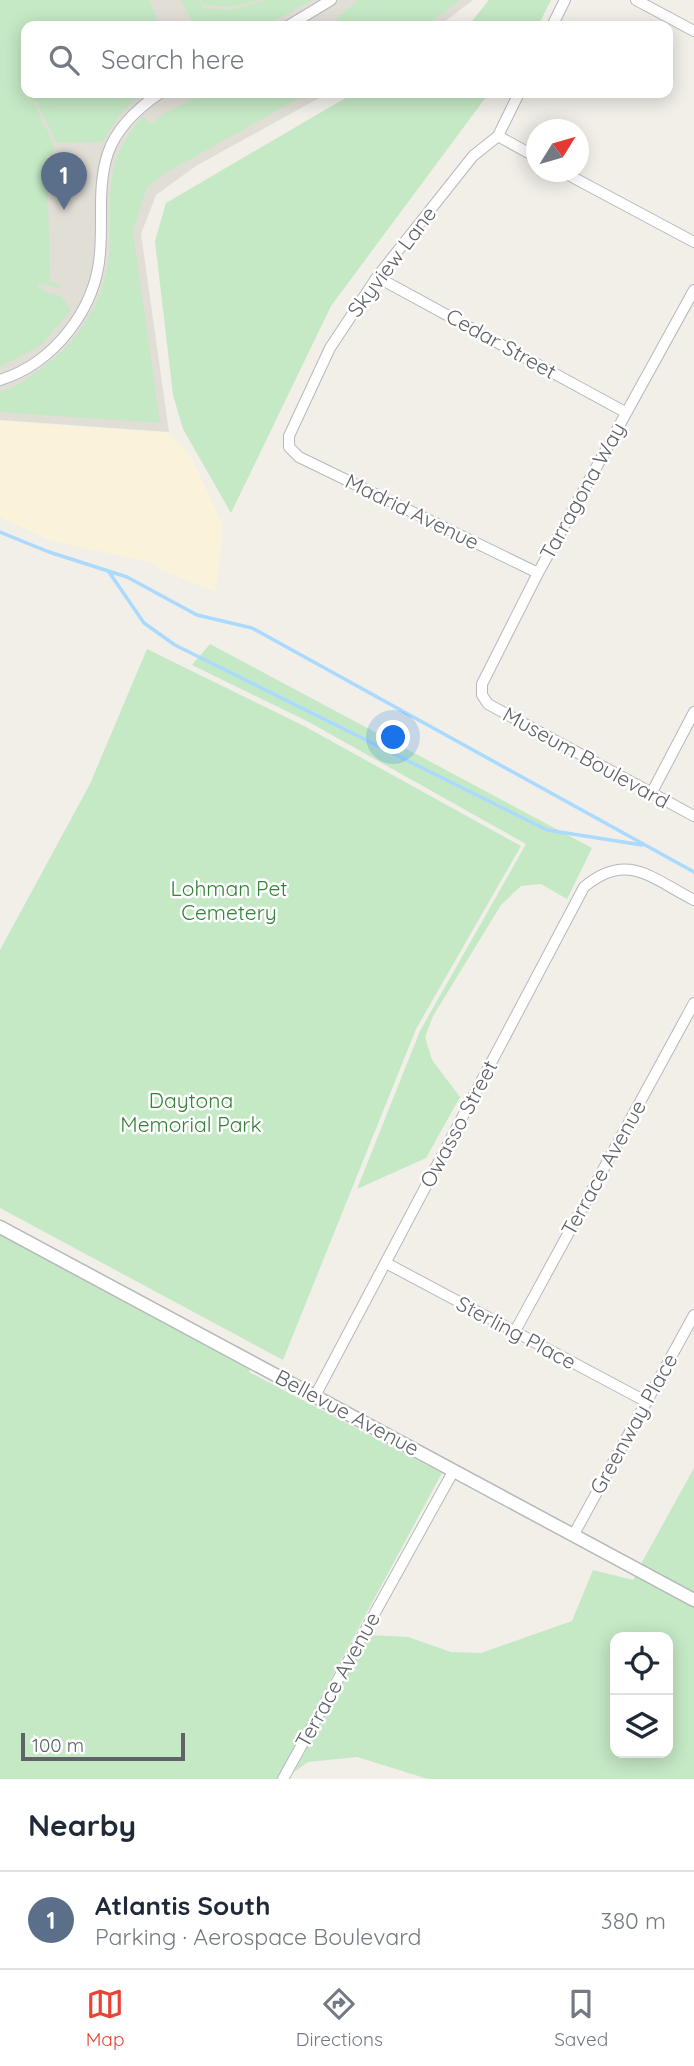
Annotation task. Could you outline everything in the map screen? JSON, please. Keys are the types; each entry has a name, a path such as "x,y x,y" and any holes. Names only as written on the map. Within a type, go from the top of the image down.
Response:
{"street":[{"path":"296,21 331,0"},
{"path":"554,21 565,0"},
{"path":"636,0 694,31"},
{"path":"0,380 29,367 48,352 69,331 86,304 96,280 100,256 100,193 108,151 135,111 153,98"},
{"name":"Skyview Lane","path":"289,447 289,436 330,348 377,277 473,156 498,136 517,98"},
{"path":"498,136 526,151"},
{"path":"582,182 694,242"},
{"name":"Cedar Street","path":"377,277 625,412"},
{"name":"Tarragona Way","path":"482,695 482,684 538,573 694,290"},
{"name":"Madrid Avenue","path":"289,447 299,457 538,573"},
{"name":"Museum Boulevard","path":"482,695 488,704 694,816"},
{"path":"651,794 694,712"},
{"name":"Owasso Street","path":"315,1396 584,887 600,874 619,867 638,871 694,900"},
{"name":"Terrace Avenue","path":"514,1333 694,1003"},
{"name":"Bellevue Avenue","path":"0,1227 694,1600"},
{"name":"Sterling Place","path":"386,1264 646,1402"},
{"name":"Greenway Place","path":"574,1534 694,1315"},
{"name":"Terrace Avenue","path":"283,1779 454,1470"}],"shaded area":[{"path":"0,0 473,0 446,21 21,21 21,98 319,98 196,166 156,195 141,234 169,432 0,420"}],"green space":[{"path":"0,0 149,0 158,21 21,21 21,98 137,98 120,116 103,142 57,143 36,101 33,101 53,143 53,155 47,156 50,282 60,284 58,288 39,283 37,286 50,294 61,296 71,310 41,345 0,367"},
{"path":"181,0 199,0 202,8 229,10 267,0 312,0 274,21 192,21"},
{"path":"201,0 259,0 230,7 202,5"},
{"path":"358,0 460,0 433,21 335,21"},
{"path":"489,0 551,0 540,21 472,21"},
{"path":"194,98 300,98 167,172 147,187 133,231 160,423 0,412 0,392 22,382 54,358 79,332 89,317 97,302 107,268 110,191 115,161 142,116 152,124 163,114"},
{"path":"345,98 485,98 331,306 231,513 183,429 173,395 155,241 166,203"},
{"path":"210,644 592,848 567,899 541,884 521,886 501,905 433,1016 425,1037 432,1060 460,1097 426,1158 357,1189 420,1031 526,844 307,721 192,665"},
{"name":"Daytona Memorial Park","path":"147,649 304,726 521,846 416,1029 283,1360 0,1208 0,950 90,784"},
{"path":"0,1234 250,1369 249,1372 442,1473 277,1779 0,1779"},
{"path":"694,1468 694,1593 641,1564"},
{"path":"593,1570 633,1580 636,1575 694,1607 694,1779 428,1779 357,1757 308,1762 294,1772 369,1635 408,1637 451,1652 481,1653 572,1621"}],"sand":[{"path":"0,421 169,433 191,456 223,526 216,592 157,568 151,562 52,541 0,517"}],"waterway":[{"path":"0,532 49,552 127,577 197,615 252,628 694,872"},
{"path":"109,572 144,623 175,645 547,830 642,845"}],"place":[{"name":"Atlantis South","path":"64,210"}],"park label":[{"name":"Lohman Pet Cemetery","path":"229,901"}]}
